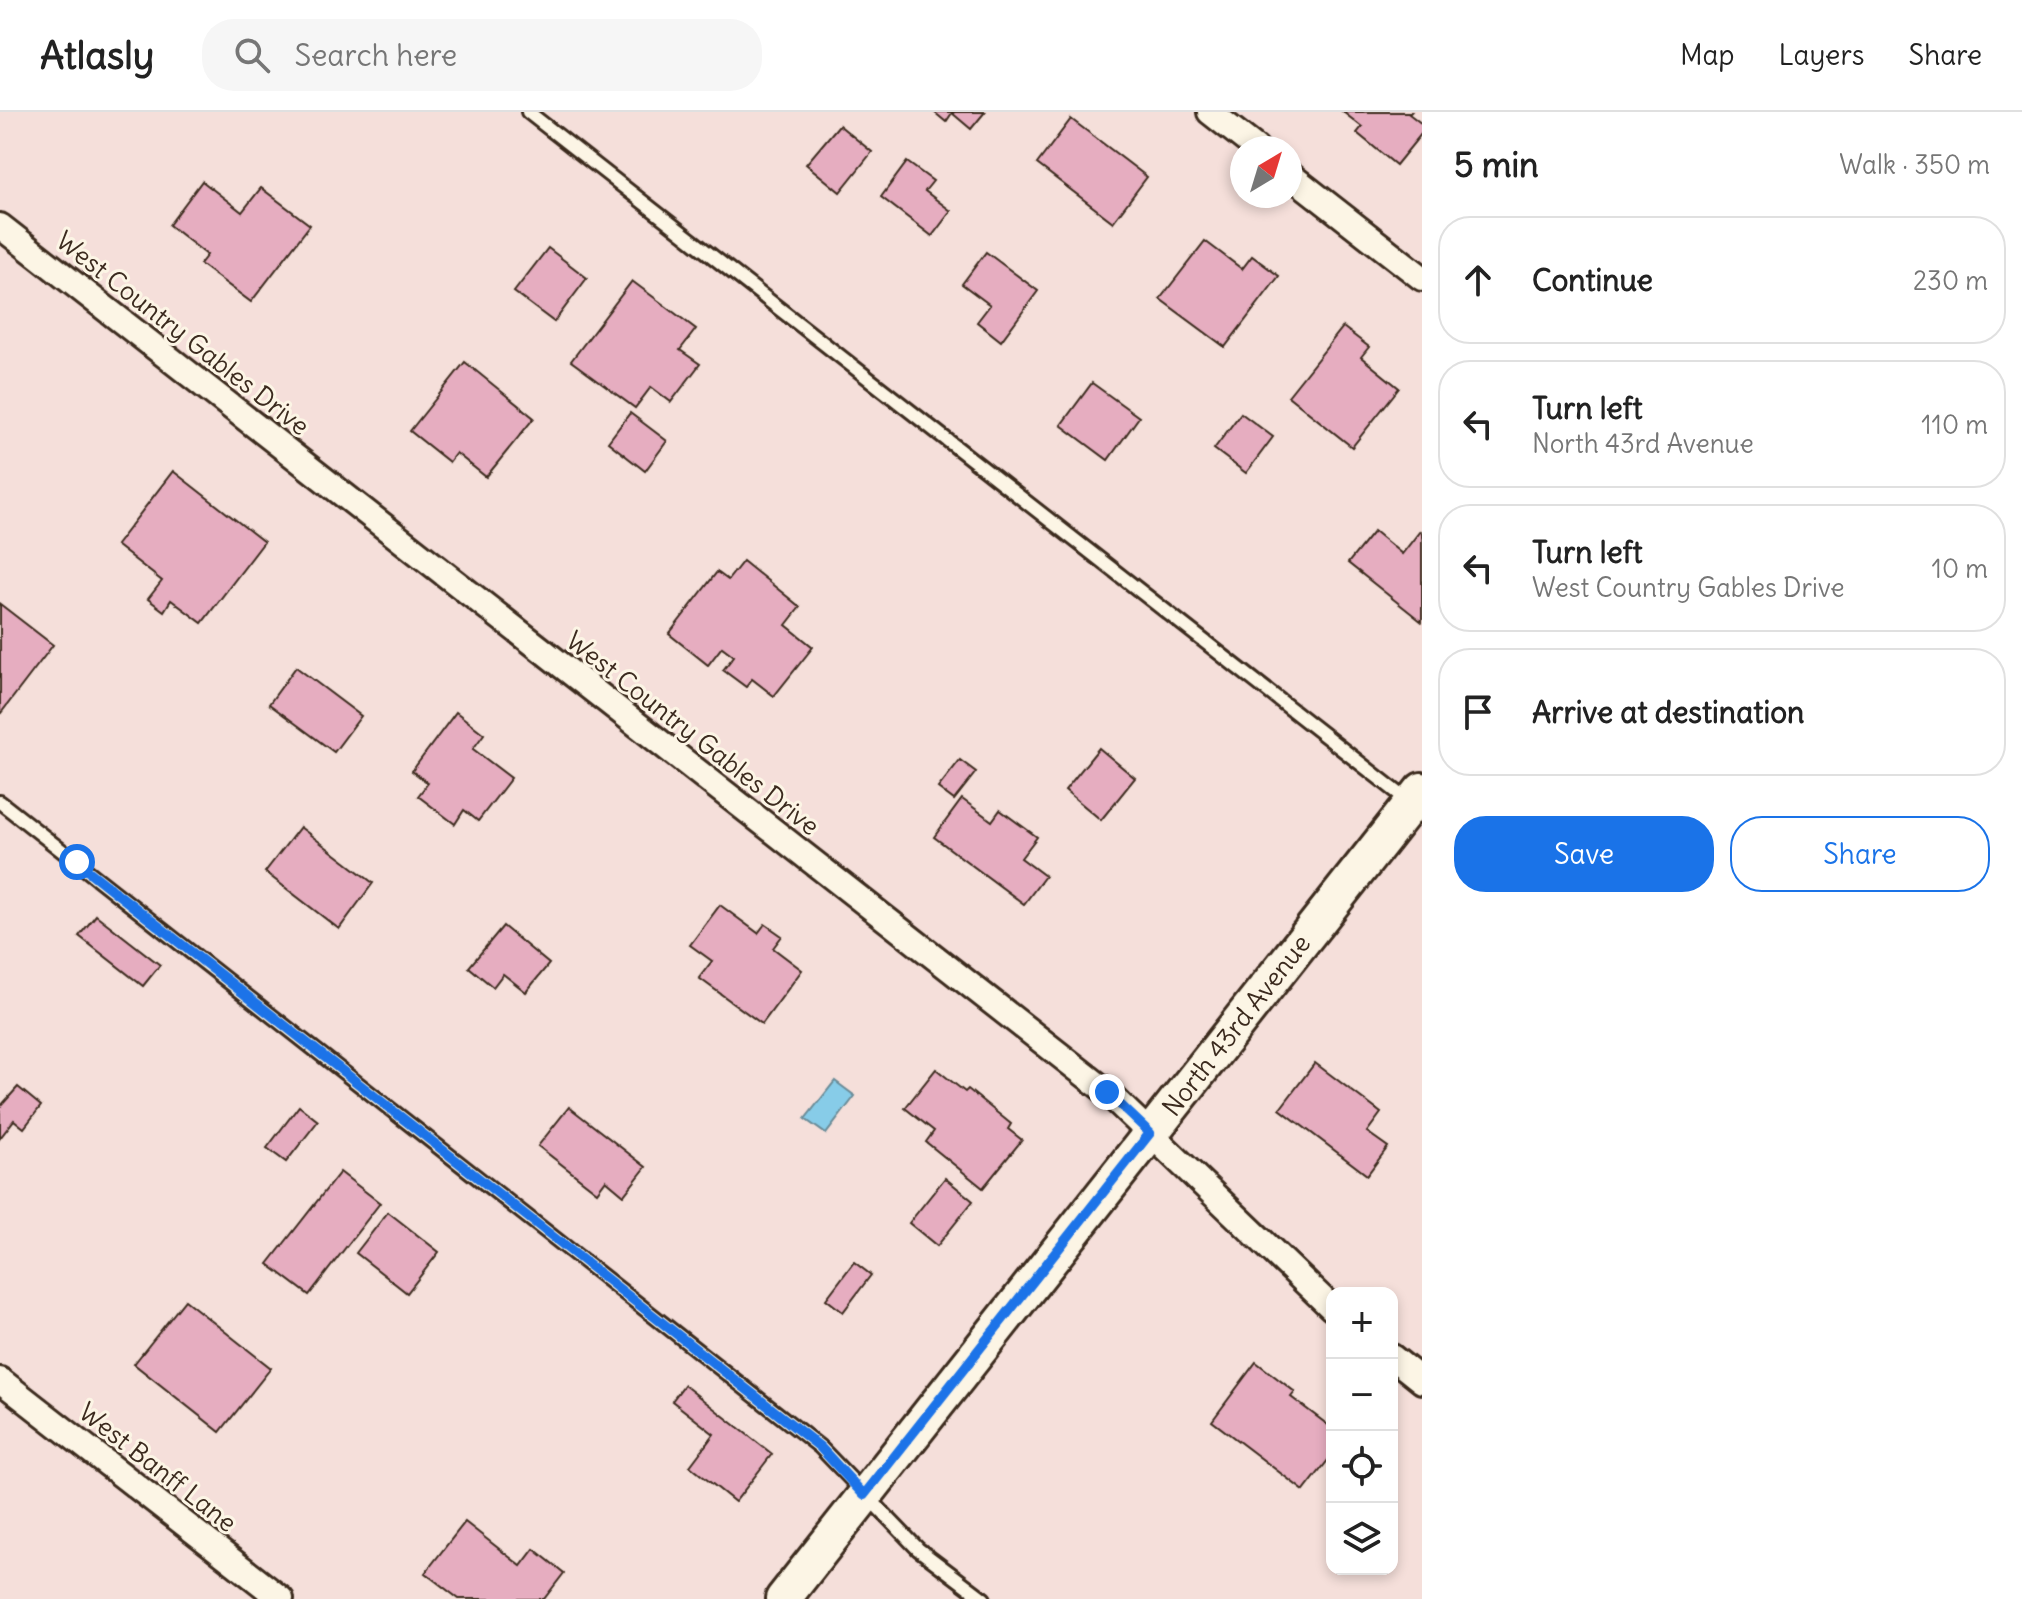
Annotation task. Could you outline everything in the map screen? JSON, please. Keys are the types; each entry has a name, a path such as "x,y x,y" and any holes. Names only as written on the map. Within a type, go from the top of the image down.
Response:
{"main road":[{"name":"North 43rd Avenue","path":"783,1599 1150,1133 1419,801"}],"street":[{"path":"1210,112 1241,136"},
{"path":"1302,184 1422,278"},
{"name":"West Country Gables Drive","path":"0,226 1107,1092 1326,1302"},
{"path":"1394,1359 1422,1381"},
{"name":"West Banff Lane","path":"0,1380 281,1599"}],"lane":[{"path":"528,112 1419,801"},
{"path":"0,802 820,1447 918,1549 984,1599"}],"water":[{"path":"835,1081 855,1096 826,1134 805,1119"}],"building":[{"path":"934,112 985,112 971,129 952,113 946,122"},
{"path":"1343,112 1411,112 1409,114 1422,124 1422,133 1396,165 1357,133 1362,127"},
{"path":"1071,119 1147,177 1113,222 1037,164"},
{"path":"839,125 872,152 840,192 806,164"},
{"path":"907,162 933,181 925,191 951,211 932,236 881,197"},
{"path":"202,181 242,212 261,188 310,225 251,302 200,264 207,255 169,225"},
{"path":"1205,241 1242,269 1252,256 1279,276 1225,347 1160,299"},
{"path":"548,248 587,278 554,322 514,292"},
{"path":"986,252 1038,291 1001,341 977,322 990,305 962,284"},
{"path":"632,281 696,329 680,350 700,364 671,402 651,387 635,408 571,361"},
{"path":"1343,327 1369,347 1361,357 1399,388 1352,447 1288,396"},
{"path":"465,362 534,418 486,477 456,453 449,462 410,431"},
{"path":"1092,383 1139,417 1108,460 1061,425"},
{"path":"630,413 667,441 645,471 608,442"},
{"path":"1241,413 1273,437 1246,473 1214,449"},
{"path":"173,471 264,542 202,623 171,600 164,611 148,599 162,581 116,545"},
{"path":"1374,531 1402,554 1420,531 1422,533 1422,622 1348,563"},
{"path":"743,561 800,607 786,625 813,647 774,696 752,679 746,687 723,670 734,656 722,647 708,665 669,634 717,572 728,580"},
{"path":"0,604 53,645 1,713 0,712"},
{"path":"296,667 361,716 334,752 269,704"},
{"path":"456,712 484,734 473,749 511,778 478,821 464,810 455,824 418,796 428,783 412,771"},
{"path":"1099,748 1135,778 1101,820 1065,790"},
{"path":"960,760 976,772 954,800 938,788"},
{"path":"962,799 992,821 1000,810 1037,837 1021,858 1045,876 1024,904 934,837"},
{"path":"300,827 373,883 339,929 265,872"},
{"path":"720,905 758,933 765,924 782,936 773,948 802,970 762,1024 699,978 712,961 690,945"},
{"path":"96,915 160,965 143,986 79,936"},
{"path":"503,926 549,964 526,992 503,974 493,987 469,967"},
{"path":"1315,1063 1381,1113 1367,1132 1388,1147 1367,1175 1280,1109"},
{"path":"936,1069 965,1092 968,1089 1011,1124 1008,1129 1022,1140 983,1188 926,1142 934,1131 905,1108"},
{"path":"18,1087 41,1106 24,1128 14,1120 0,1138 0,1107"},
{"path":"299,1106 318,1121 286,1162 267,1148"},
{"path":"569,1107 646,1167 624,1195 606,1180 597,1192 538,1146"},
{"path":"340,1172 380,1203 309,1295 268,1264"},
{"path":"945,1178 973,1201 937,1246 909,1223"},
{"path":"388,1212 439,1252 407,1293 356,1253"},
{"path":"854,1262 871,1275 843,1312 826,1299"},
{"path":"185,1300 271,1368 220,1432 134,1364"},
{"path":"1256,1362 1295,1392 1291,1397 1326,1423 1326,1463 1304,1491 1212,1421"},
{"path":"684,1385 772,1454 735,1502 690,1466 714,1434 672,1401"},
{"path":"465,1522 521,1566 534,1549 564,1573 544,1599 459,1599 425,1573"}],"route":[{"path":"77,862 820,1447 864,1495 1150,1133 1107,1092"}]}
